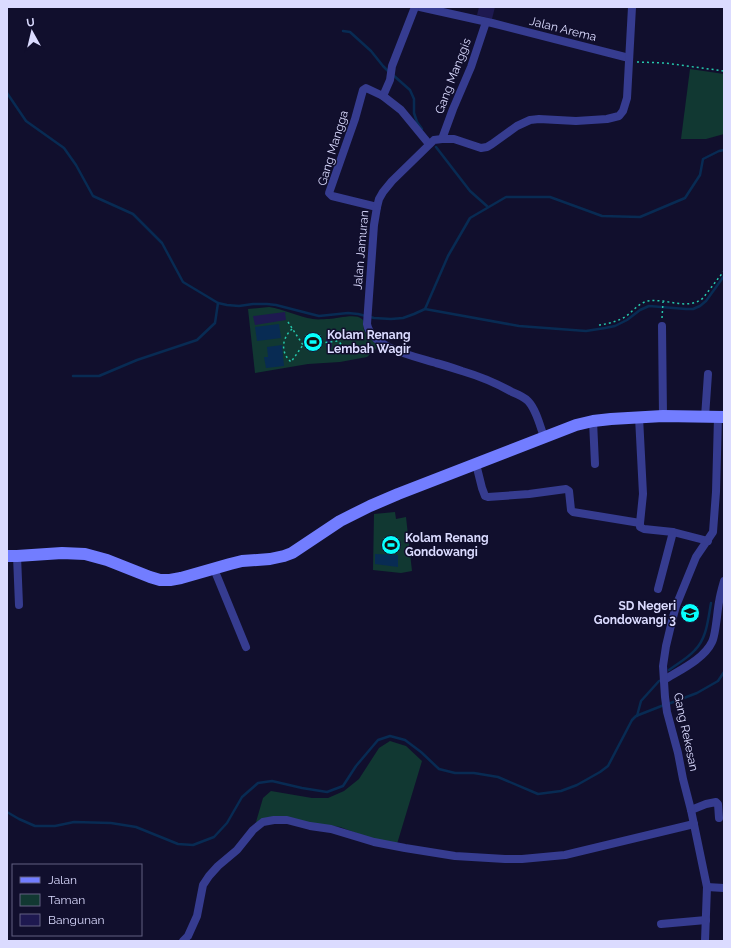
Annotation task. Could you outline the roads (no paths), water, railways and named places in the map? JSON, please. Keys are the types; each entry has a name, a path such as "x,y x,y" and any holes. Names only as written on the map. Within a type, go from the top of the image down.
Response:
{"street":[{"path":"415,7 391,68 391,77 383,96 401,110 429,144"},
{"name":"Jalan Arema","path":"420,7 486,22 629,60"},
{"path":"442,138 454,139 481,148 487,147 517,126 530,120 576,121 607,119 619,116 623,112 627,98 632,7"},
{"name":"Gang Manggis","path":"442,138 471,67 486,22"},
{"name":"Gang Mangga","path":"377,206 332,196 329,193 355,119 363,90 366,88 383,96"},
{"name":"Jalan Jamuran","path":"442,138 434,140 429,144 392,181 381,195 377,206 373,233 368,328 372,336 393,349 410,356 484,378 527,400 532,406 544,437"},
{"path":"662,326 663,416"},
{"path":"705,417 708,374"},
{"path":"639,417 643,494 640,527 644,529 673,532 708,541"},
{"path":"19,605 12,556 62,553 85,554 107,560 160,580 181,578 242,561 270,559 292,553 340,521 370,506 576,425 593,421 639,417 721,417"},
{"name":"Gang Rekesan","path":"705,941 707,887 678,753 667,712 663,666 666,646 676,606 696,557 713,532 721,417"},
{"path":"593,421 595,464"},
{"path":"476,464 485,496 529,494 566,489 569,491 571,510 573,512 640,523"},
{"path":"658,589 673,532"},
{"path":"214,569 246,647"},
{"path":"664,680 698,658 713,641 719,600 724,581"},
{"path":"691,810 716,802 718,804 719,818"},
{"path":"183,941 188,936 197,916 203,885 209,876 218,866 237,850 253,830 263,822 287,820 310,826 331,829 374,842 405,848 455,856 505,860 565,855 694,824"},
{"path":"707,887 724,888"},
{"path":"661,924 706,920"}],"water":[{"path":"279,324 281,338 257,341 255,327"},
{"path":"282,345 284,366 266,368 264,357 268,357 267,347"},
{"path":"375,554 398,555 398,567 375,564"}],"waterway":[{"path":"343,31 350,32 371,51 389,72"},
{"path":"393,75 410,90 414,99 414,113 417,122 422,129"},
{"path":"7,93 26,121 64,148 76,165 93,196 133,214 162,243 183,282 218,303 239,306 253,304 276,305 319,316 348,313 374,318 391,319 403,318 425,309 519,326 586,331 615,326 649,306 693,309 706,301 724,276"},
{"path":"436,147 470,191 488,207"},
{"path":"425,309 448,256 470,218 506,197 550,197 602,216 640,217 685,198 700,175 703,159 724,150"},
{"path":"73,376 99,376 137,360 197,340 215,323 218,303"},
{"path":"669,670 689,656 699,645 705,634 711,603"},
{"path":"668,704 697,693 718,681 724,672"},
{"path":"637,716 641,701 659,681"},
{"path":"7,812 35,826 55,826 74,822 111,823 136,827 178,844 193,845 214,837 227,823 242,797 258,783 272,781 327,792 343,786 356,766 378,740 390,736 405,740 421,752 439,769 455,773 474,773 498,777 538,794 561,791 577,785 608,766 632,720 636,716 664,705"}],"place":[{"name":"Kolam Renang Lembah Wagir","path":"313,342"},
{"name":"Kolam Renang Gondowangi","path":"391,545"},
{"name":"SD Negeri Gondowangi 3","path":"690,613"}]}
